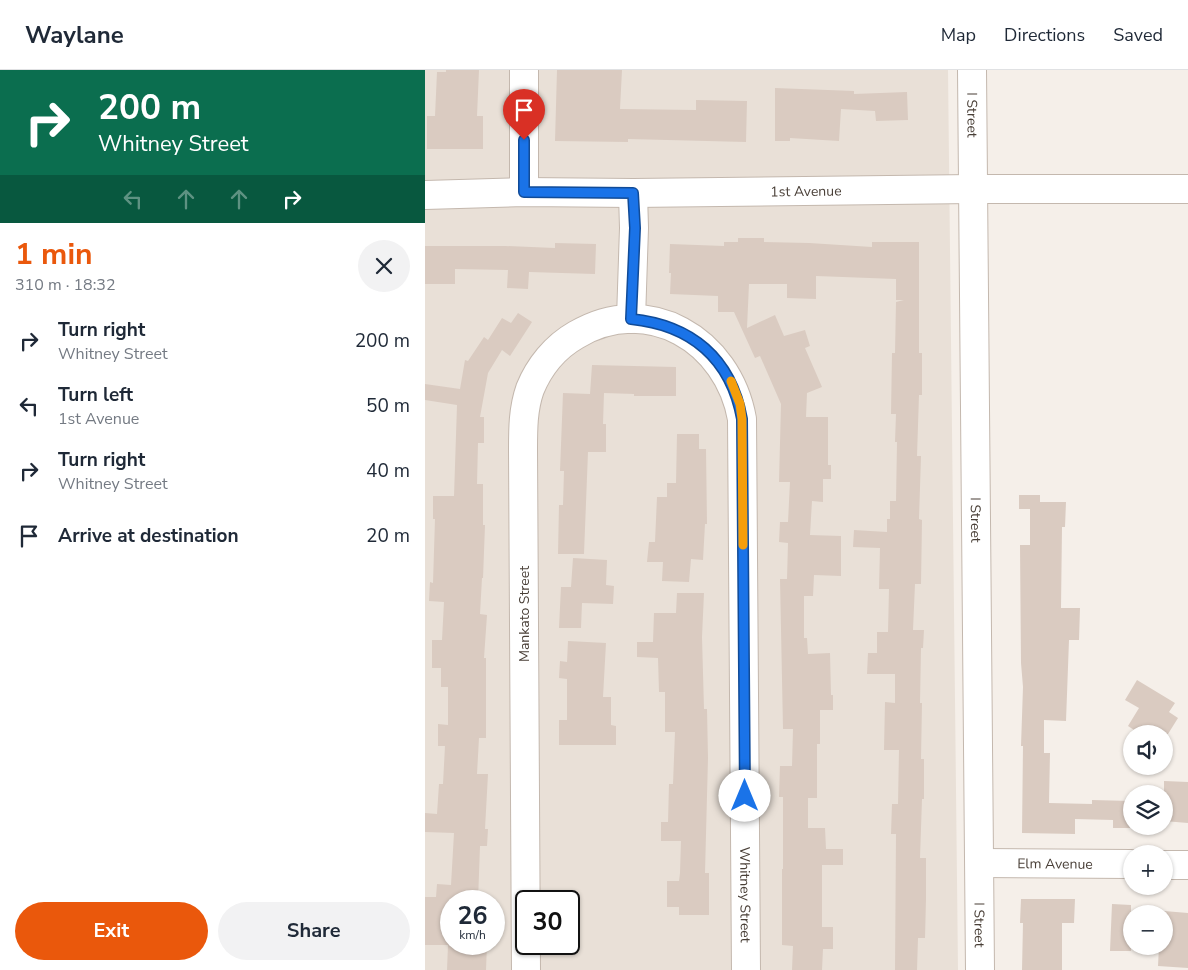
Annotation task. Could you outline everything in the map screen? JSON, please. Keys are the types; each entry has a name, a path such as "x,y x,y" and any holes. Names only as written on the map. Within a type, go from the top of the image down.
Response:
{"street":[{"path":"523,70 524,192"},
{"name":"I Street","path":"972,70 980,863 979,970"},
{"name":"1st Avenue","path":"425,195 524,192 1188,189"},
{"path":"631,319 635,228 633,193"},
{"name":"Mankato Street","path":"526,970 523,450 525,406 537,375 557,349 570,339 599,324 614,320 631,319"},
{"name":"Whitney Street","path":"631,319 666,325 682,332 697,342 711,353 729,377 740,404 742,419 746,970"},
{"name":"Elm Avenue","path":"980,863 1123,864"},
{"path":"1173,865 1188,865"}],"shaded area":[{"path":"425,70 948,70 958,970 425,970"}],"building":[{"path":"446,70 479,70 477,116 483,116 483,149 427,149 427,116 435,116 437,72 446,72"},
{"path":"557,70 622,70 620,109 696,110 696,100 747,101 746,142 628,139 628,142 555,141"},
{"path":"775,88 854,91 854,94 907,92 908,120 876,121 875,111 841,109 839,141 790,138 790,141 775,141"},
{"path":"738,238 764,238 764,242 872,247 872,242 919,242 919,353 922,353 922,395 919,395 917,456 921,456 919,519 922,520 921,584 915,584 913,630 924,630 923,648 921,648 920,703 922,703 921,759 924,759 924,799 922,799 920,858 926,858 926,899 925,938 918,938 917,970 895,970 896,834 891,834 892,804 898,804 899,750 884,750 885,702 895,703 895,674 867,674 868,653 877,653 877,632 888,632 889,589 879,589 880,548 853,547 854,530 887,532 887,519 890,519 890,501 896,501 896,414 891,414 892,353 895,353 896,302 904,300 896,300 896,279 816,276 816,299 787,298 787,284 749,284 747,328 775,315 784,336 805,330 810,346 805,348 822,387 807,393 806,417 828,417 828,465 831,465 831,479 823,479 823,502 812,501 810,535 841,536 841,576 814,575 813,596 804,596 804,638 807,638 808,654 830,653 831,695 833,695 833,710 820,710 820,744 817,744 817,798 808,798 808,828 825,828 826,849 843,849 843,865 822,865 822,927 833,927 833,949 823,949 822,970 792,970 793,946 782,945 783,797 779,797 780,766 792,766 793,729 783,729 780,579 787,579 788,543 779,542 780,522 788,522 790,482 779,482 781,404 760,356 755,358 734,312 718,312 718,296 670,294 670,244 724,246 724,242 738,242"},
{"path":"555,243 596,244 595,274 529,272 528,289 507,288 508,270 455,269 455,284 425,284 425,246 555,248"},
{"path":"518,313 532,322 510,356 502,350 488,373 480,417 484,417 484,443 478,443 477,484 483,484 483,525 485,525 480,614 487,615 484,658 486,658 486,738 479,738 477,774 488,774 485,829 488,829 487,846 480,846 478,890 440,890 440,945 425,945 425,897 436,897 437,884 451,885 454,833 425,832 425,813 437,814 439,784 443,784 445,746 438,746 438,724 448,725 448,687 441,687 441,668 432,668 432,640 442,640 444,602 429,601 430,582 433,583 435,519 433,519 433,496 454,496 457,405 425,400 425,384 460,389 465,360 468,361 484,337 488,340 502,318 511,323"},
{"path":"592,365 676,367 676,396 634,396 634,394 604,393 603,424 606,424 606,452 588,452 584,554 558,554 559,505 563,505 564,471 560,471 563,393 590,394"},
{"path":"677,434 699,434 699,449 706,449 707,524 705,524 703,560 691,559 689,582 662,581 663,562 647,562 649,542 655,542 657,497 667,497 667,483 676,483"},
{"path":"1019,495 1040,495 1040,502 1066,502 1065,527 1062,527 1061,608 1080,608 1079,640 1069,640 1066,721 1044,720 1044,753 1050,753 1049,803 1092,804 1092,800 1123,801 1123,828 1113,828 1113,820 1075,819 1075,834 1022,833 1023,746 1021,746 1023,687 1020,545 1030,545 1030,509 1019,509"},
{"path":"573,558 607,560 606,585 614,586 613,604 582,603 581,628 559,628 561,587 571,587"},
{"path":"677,593 704,593 702,637 704,709 707,709 708,758 705,873 709,873 709,915 679,915 679,907 667,907 667,881 679,881 680,873 681,841 661,841 661,822 668,822 669,784 673,784 675,732 665,732 665,692 659,692 658,658 637,657 637,642 653,642 654,613 676,613"},
{"path":"568,641 606,643 603,697 611,697 611,725 616,726 616,745 559,745 559,720 567,720 567,679 559,678 560,661 567,662"},
{"path":"1137,680 1175,703 1169,712 1178,718 1173,726 1129,725 1139,708 1125,700"},
{"path":"1164,781 1188,782 1188,823 1173,822 1173,785 1164,785"},
{"path":"1021,899 1075,899 1074,923 1062,923 1062,970 1022,970 1023,923 1020,923"},
{"path":"1112,904 1131,905 1123,905 1123,951 1110,951"},
{"path":"1173,912 1188,913 1188,968 1158,966 1159,955 1173,955"},
{"path":"448,955 487,955 486,970 447,970"}],"slow traffic":[{"path":"731,381 740,404 742,419 743,545"}],"route":[{"path":"524,140 524,192 633,193 635,228 631,319 666,325 682,332 697,342 711,353 729,377 740,404 742,419 745,796"}]}
